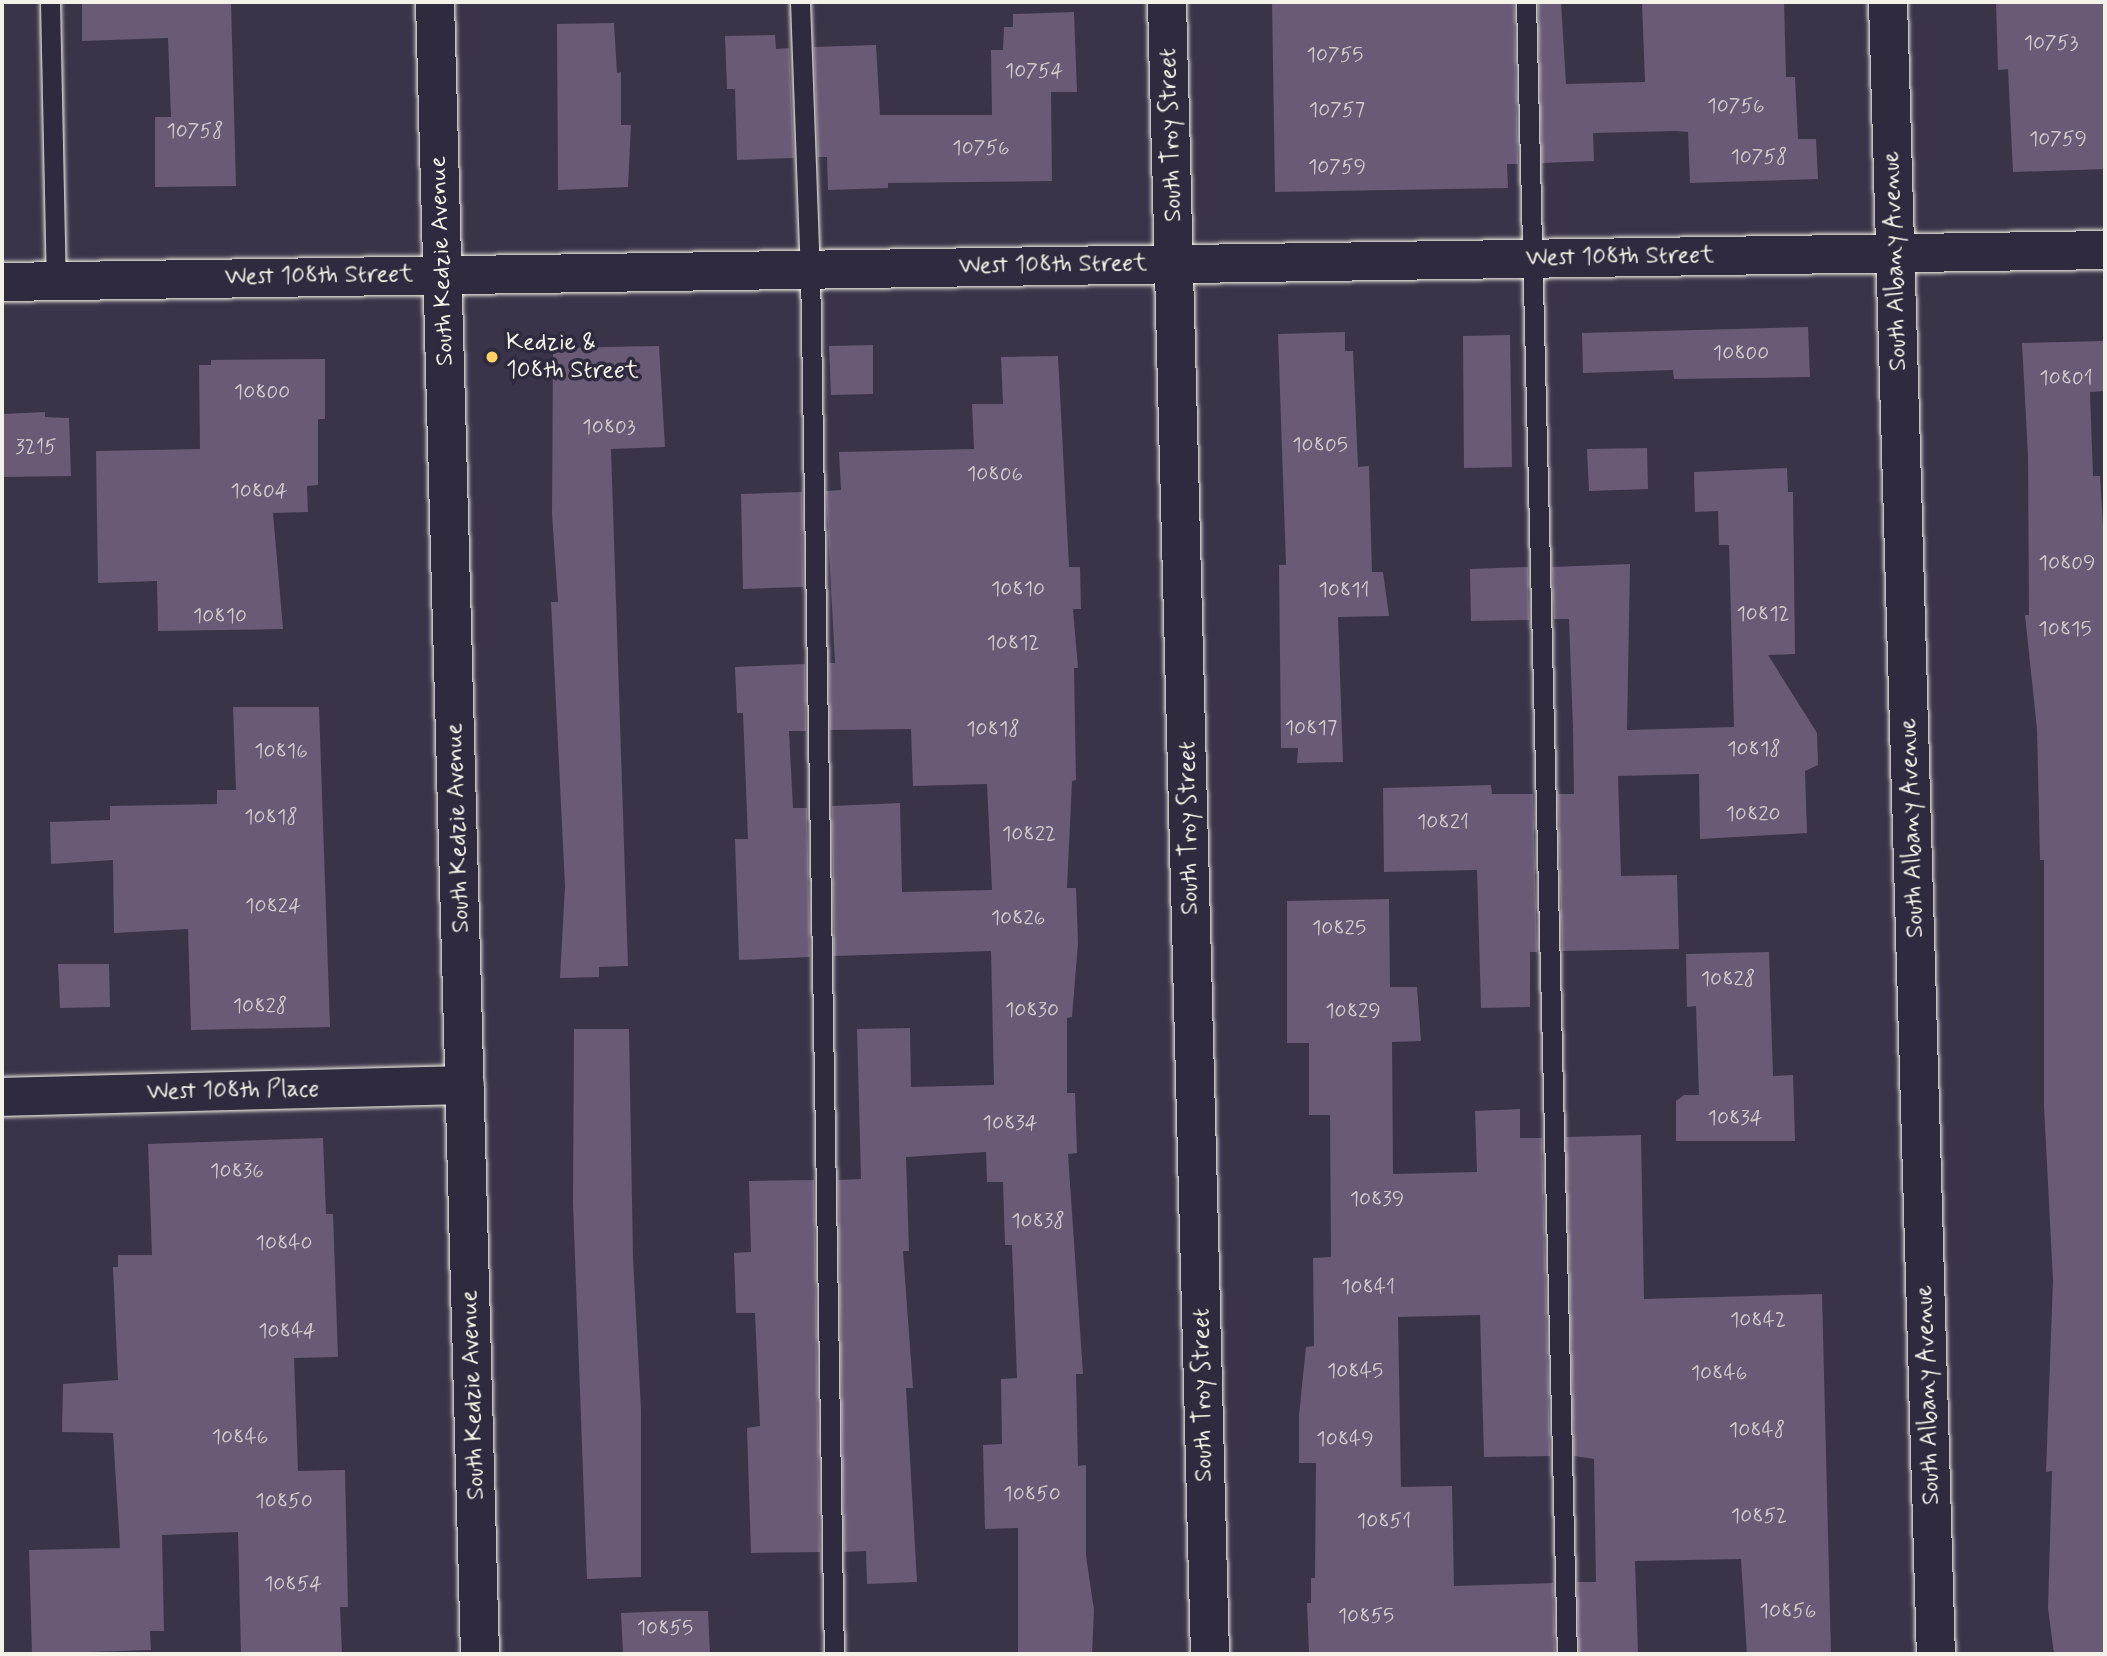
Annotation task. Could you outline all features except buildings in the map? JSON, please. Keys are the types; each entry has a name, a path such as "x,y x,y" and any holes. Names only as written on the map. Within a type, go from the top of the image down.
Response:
{"street":[{"name":"South Kedzie Avenue","path":"435,2 480,1654"},
{"name":"South Troy Street","path":"1167,2 1210,1654"},
{"name":"South Albany Avenue","path":"1888,2 1936,1654"},
{"name":"West 108th Street","path":"2,282 2105,250"},
{"name":"West 108th Place","path":"2,1097 465,1085"}],"lane":[{"path":"50,2 56,281"},
{"path":"800,2 810,269 834,1654"},
{"path":"1526,2 1567,1654"}],"place":[{"name":"Kedzie & 108th Street","path":"492,357"}]}
